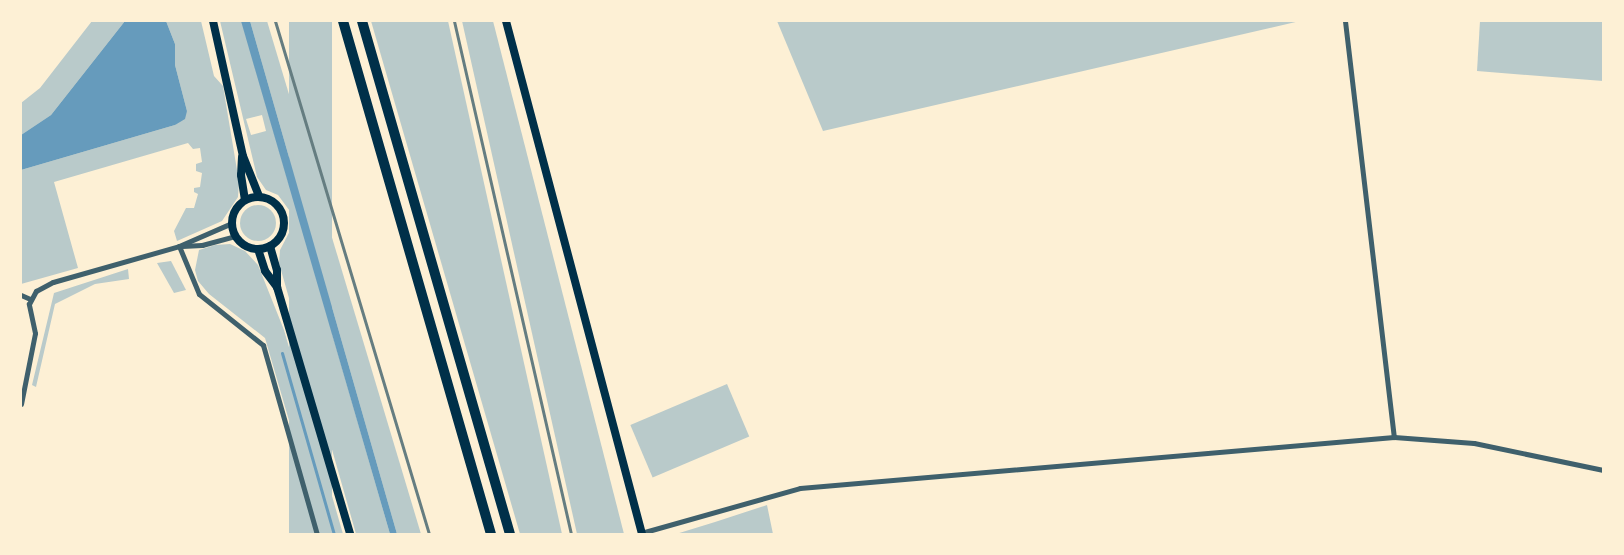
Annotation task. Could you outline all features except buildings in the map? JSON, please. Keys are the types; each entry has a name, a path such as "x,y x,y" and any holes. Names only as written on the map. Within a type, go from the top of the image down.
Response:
{"highway":[{"path":"343,21 491,534"},
{"path":"362,21 510,534"}],"main road":[{"path":"213,21 242,156 259,196"},
{"path":"506,21 642,533"},
{"path":"242,156 241,175 245,200"},
{"path":"259,196 275,202 284,217 282,234 270,246 258,249 245,246 235,236 232,223 236,210 245,200 259,196"},
{"path":"270,246 277,270 277,287 350,534"},
{"path":"258,249 265,271 277,287"}],"street":[{"path":"1345,21 1394,437"},
{"path":"21,404 34,340 30,299 36,291 53,282 179,246 232,223"},
{"path":"179,246 202,244 235,236"},
{"path":"179,246 199,294 263,345 317,534"},
{"path":"21,295 30,299"},
{"path":"642,533 800,488 1394,437 1474,443 1603,470"}],"shaded area":[{"path":"92,21 125,21 51,115 21,135 21,103 40,88"},
{"path":"166,21 201,21 214,76 223,86 239,182 238,197 222,221 177,241 174,231 186,208 194,208 198,194 194,192 194,188 200,187 202,173 196,171 196,164 202,162 200,148 193,149 188,143 54,182 78,268 21,284 21,170 175,125 187,111 175,65 175,44"},
{"path":"220,21 242,22 390,534 356,534 279,263 280,250 292,227 292,214 278,195 266,190 257,177","holes":["262,115 266,131 251,135 246,119"]},
{"path":"250,21 267,21 421,534 397,534"},
{"path":"289,21 332,21 332,534 289,534"},
{"path":"371,21 448,21 562,534 520,534"},
{"path":"462,21 493,21 624,534 577,534"},
{"path":"777,21 1300,21 823,131"},
{"path":"1480,21 1603,21 1603,81 1477,71"},
{"path":"258,205 271,210 276,223 271,236 258,241 245,236 240,223 245,210"},
{"path":"230,244 245,251 258,265 284,330 343,534 322,534 265,338 209,294 198,281 195,270 199,250 215,245"},
{"path":"171,261 186,290 174,293 157,263"},
{"path":"128,269 129,279 95,284 55,304 36,387 32,385 54,293"},
{"path":"727,384 749,436 653,477 630,425"},
{"path":"767,505 773,534 676,534 715,522"}],"water":[{"path":"125,21 166,21 175,44 175,65 187,111 185,119 175,125 21,170 21,135 51,115"},
{"path":"241,21 250,21 397,534 390,534"}],"waterway":[{"path":"282,353 334,534"}],"railway":[{"path":"275,21 429,534"},
{"path":"454,21 571,534"}]}
